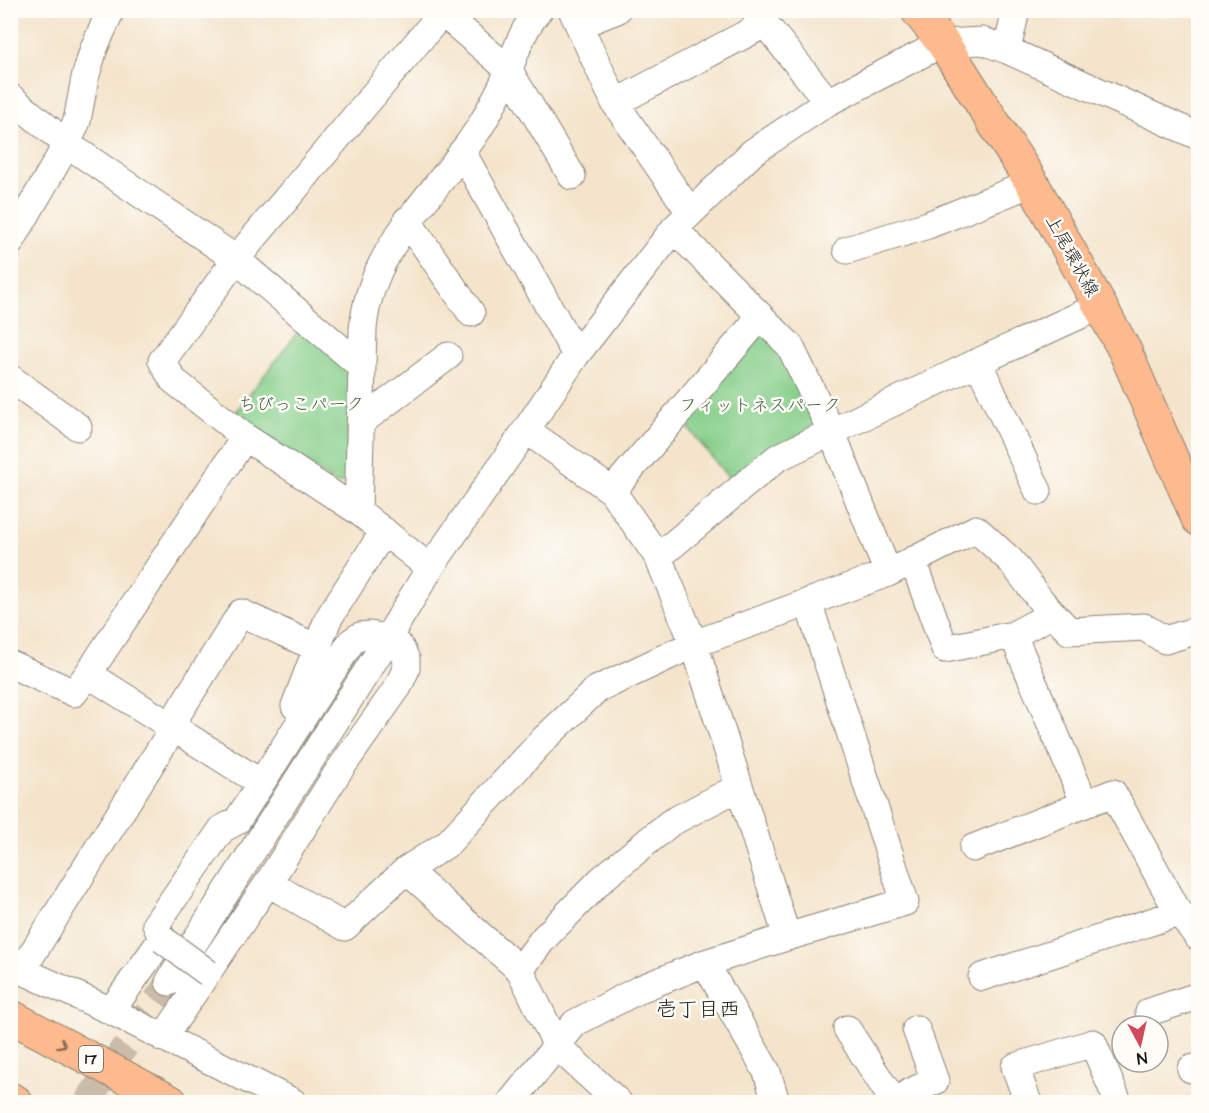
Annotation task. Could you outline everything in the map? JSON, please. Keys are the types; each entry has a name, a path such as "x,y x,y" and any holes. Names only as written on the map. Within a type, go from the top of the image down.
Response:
{"main road":[{"name":"上尾環状線","path":"917,10 943,44 1032,183 1125,351 1198,519"},
{"name":"17","path":"10,1016 171,1102"},
{"path":"10,1099 16,1102"}],"street":[{"path":"10,243 67,144 77,121 85,78 94,48 111,10"},
{"path":"358,511 364,314 378,272 407,220 481,125 503,83 522,37 539,10"},
{"path":"616,10 576,18 615,103 682,221 760,317 790,346 832,433 888,573"},
{"path":"1007,50 1016,10"},
{"path":"430,568 358,511 245,437 173,380 162,361 236,259 441,12 508,69 573,176"},
{"path":"615,103 760,17 828,102"},
{"path":"169,982 388,638 430,568 576,355 682,221 753,152 828,102 943,44 983,41 1198,136"},
{"path":"10,97 67,144 236,259 362,367"},
{"path":"462,152 576,355"},
{"path":"847,249 928,225 1032,183"},
{"path":"407,220 471,313"},
{"path":"658,557 777,458 1100,306"},
{"path":"612,490 760,317"},
{"path":"360,423 448,356"},
{"path":"978,362 1038,491"},
{"path":"10,378 78,427"},
{"path":"526,430 612,490 658,557 694,644 787,937"},
{"path":"10,664 74,693 245,437"},
{"path":"268,883 345,927 406,870 447,844 544,739 596,690 694,644 888,573 976,529 1011,561 1042,602 1069,631 1144,627 1165,640 1198,630"},
{"path":"276,758 328,619 384,531"},
{"path":"913,560 945,649 1013,635 1053,614"},
{"path":"511,1102 576,1023 640,989 705,963 905,902 808,602"},
{"path":"293,1102 111,1011 16,968 167,738 170,726 241,613 317,648"},
{"path":"1013,635 1085,804"},
{"path":"163,1038 208,973 268,883 338,772 398,687 406,669 406,659 400,647 388,638 360,636 351,642 237,821 222,829 156,924 162,939 208,973"},
{"path":"88,674 261,783"},
{"path":"520,970 543,939 611,872 670,824 739,787"},
{"path":"973,848 1113,794 1178,913 1198,937"},
{"path":"406,870 520,970 557,1046 618,1102"},
{"path":"982,977 1178,913"},
{"path":"111,1011 162,939"},
{"path":"705,963 767,1072 776,1102"},
{"path":"1149,1012 1198,996"},
{"path":"847,1029 896,1102 910,1092 935,1081 916,1029"},
{"path":"1028,1102 1015,1066 1093,1043 1118,1102"}],"green space":[{"name":"ちびっこパーク","path":"301,328 350,366 347,481 336,484 234,414"},
{"name":"フィットネスパーク","path":"760,336 767,337 788,353 819,423 732,482 685,424"}],"tunnel":[{"path":"87,1102 169,982"}],"district":[{"name":"壱丁目西","path":"698,1009"}]}
